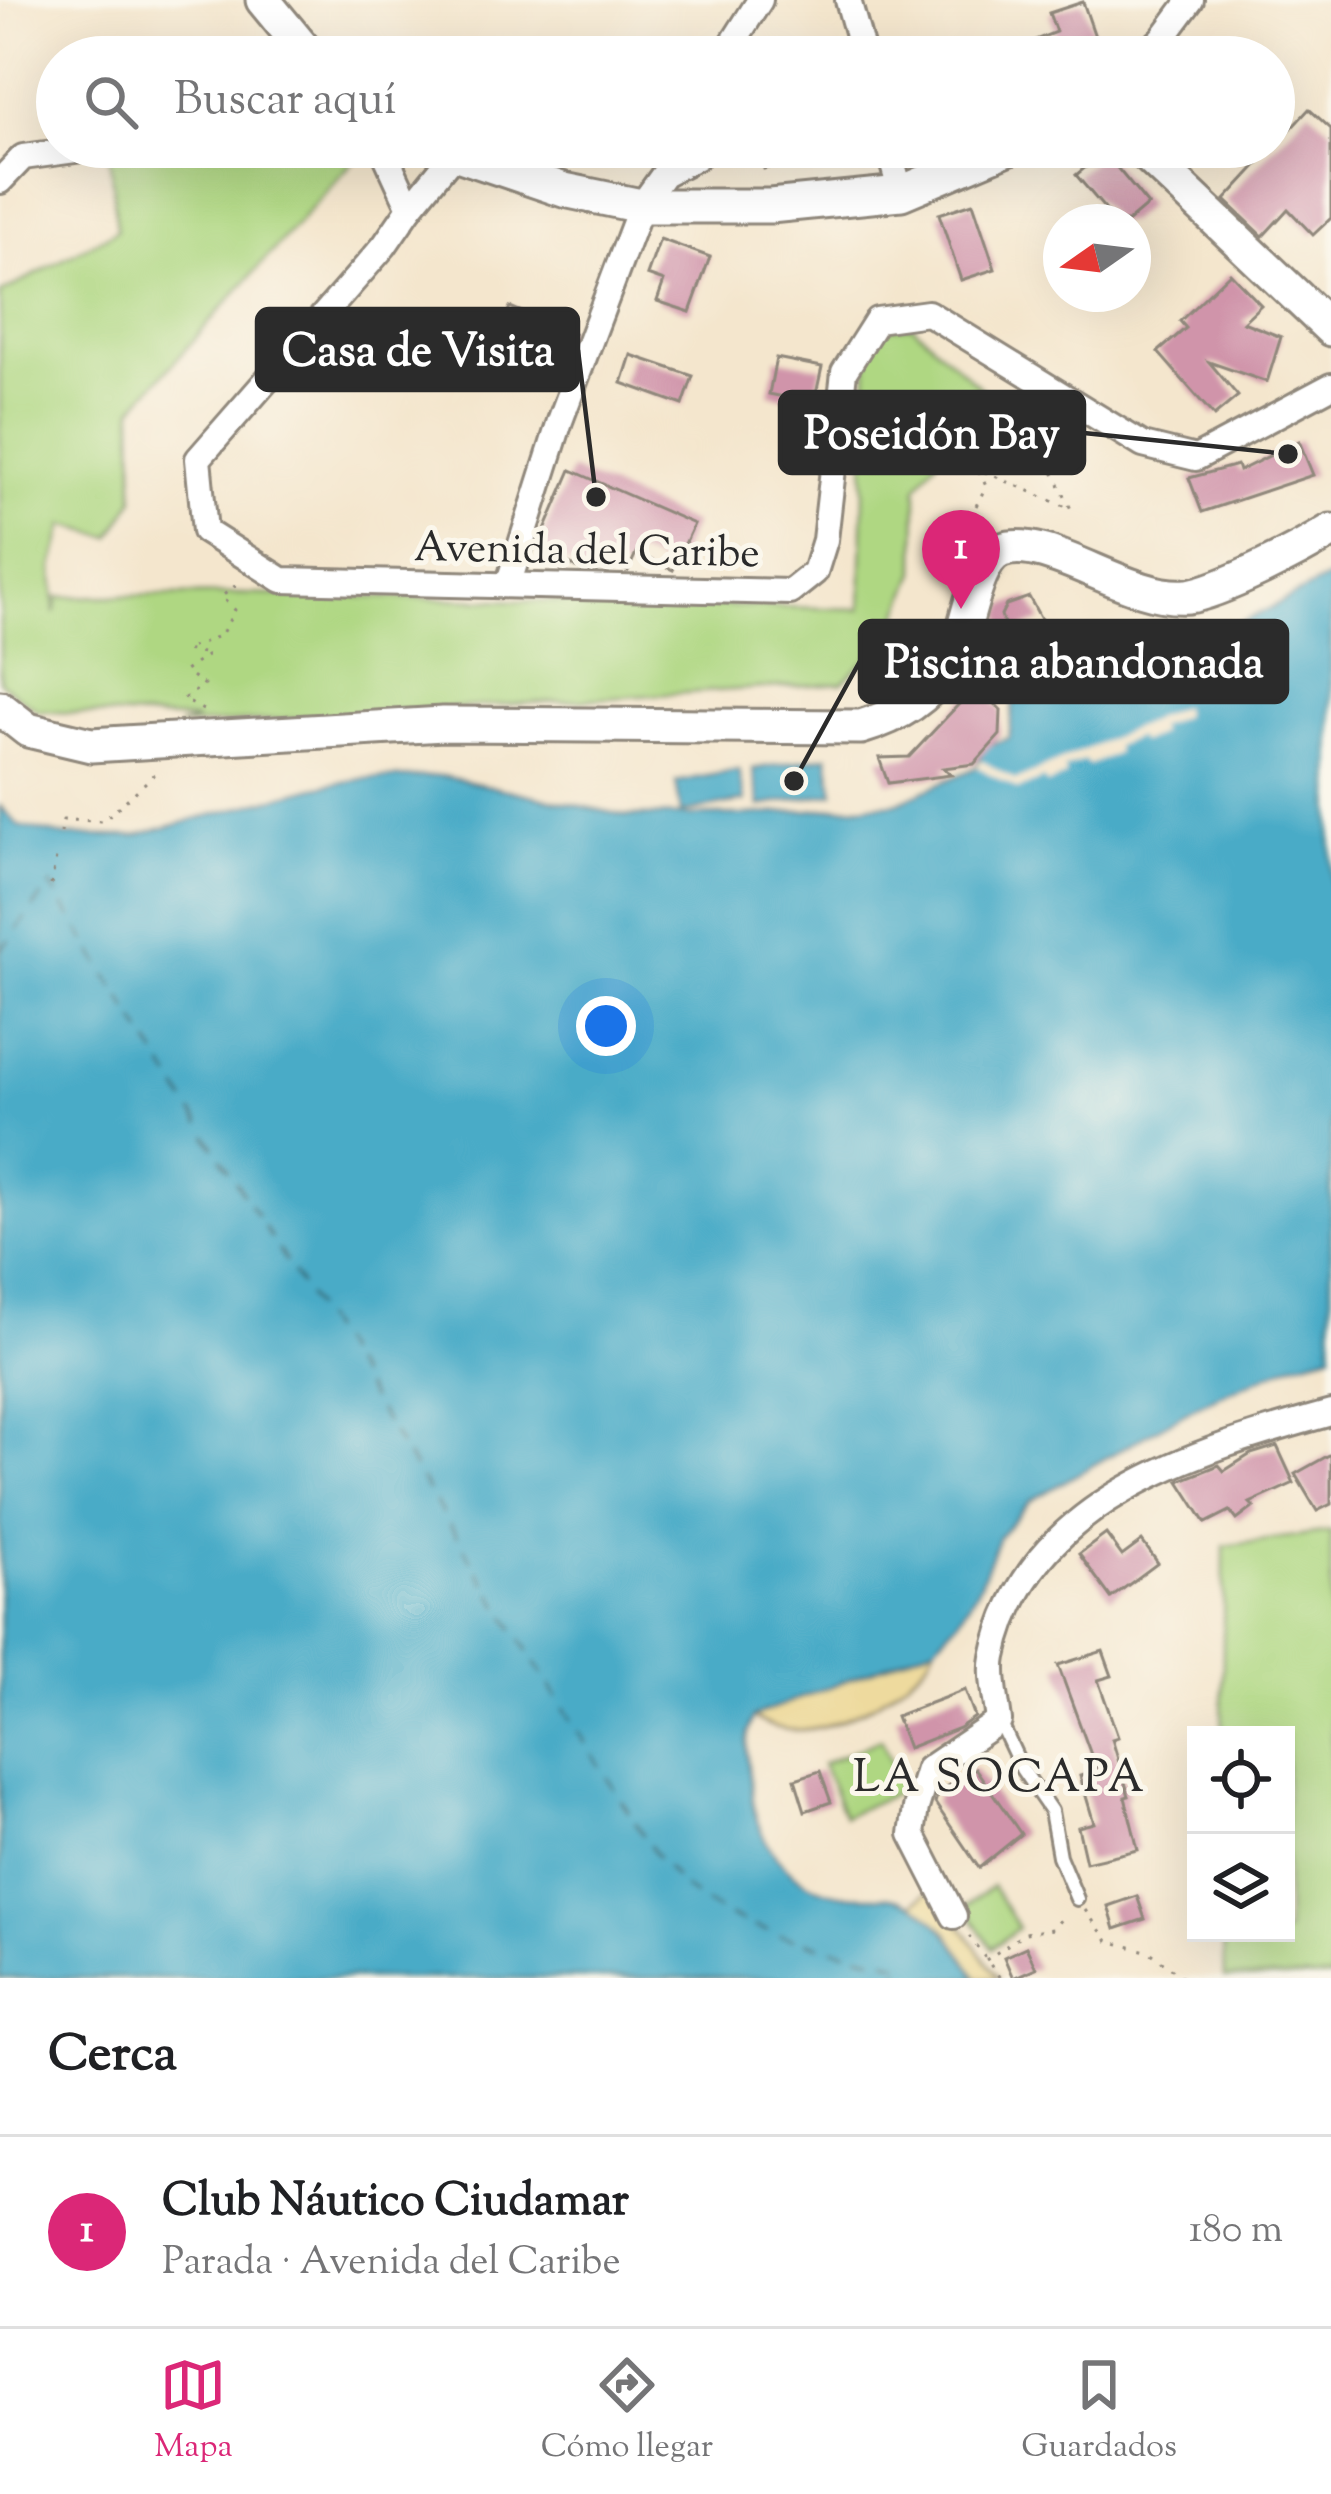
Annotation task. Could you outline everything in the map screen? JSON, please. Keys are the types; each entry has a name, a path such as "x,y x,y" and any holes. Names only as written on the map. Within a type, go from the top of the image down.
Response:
{"main road":[{"path":"262,0 292,36"},
{"path":"497,168 564,190 641,206 770,206 901,193 960,168"},
{"path":"1161,168 1331,329"},
{"path":"0,708 28,730 91,745 443,724 861,727 899,716 951,663 986,560 1003,550 1031,549 1143,591 1186,596 1214,589 1331,531"}],"street":[{"path":"737,36 760,0"},
{"path":"848,0 858,36"},
{"path":"1164,36 1192,0"},
{"path":"0,181 23,158 36,156"},
{"path":"392,168 410,208"},
{"name":"Avenida del Caribe","path":"435,168 384,247 198,459 205,531 282,580 790,592 815,572 825,540 844,373 877,320 928,313 1142,445 1196,458 1331,386"},
{"path":"508,586 560,421 641,206 664,174 676,168"},
{"path":"894,168 901,193"},
{"path":"954,1916 912,1834 916,1808 928,1769 1000,1720 993,1662 1005,1622 1035,1560 1084,1518 1160,1468 1231,1441 1331,1413"}],"lane":[{"path":"1000,1720 1022,1769 1051,1811 1059,1856 1077,1899"}],"path":[{"path":"976,506 986,486 978,469 1070,509 999,357"},
{"path":"191,718 204,710 183,699 204,685 185,671 208,654 185,650 221,635 235,610 220,597"},
{"path":"61,832 64,820 103,821 155,774"},
{"path":"51,885 57,852"},
{"path":"986,1960 1025,1933 1053,1929 1077,1899 1108,1941 1150,1952 1184,1978"},
{"path":"954,1916 1000,1978"}],"green space":[{"path":"111,168 347,168 133,408 134,499 111,537 64,525 53,567 55,614 58,597 237,594 861,609 868,331 912,325 985,392 917,487 916,572 890,638 841,683 178,726 197,720 38,711 0,682 0,294 117,230"},
{"path":"1331,1531 1331,1978 1224,1978 1223,1942 1295,1942 1295,1726 1222,1726 1224,1546"},
{"path":"881,1739 903,1790 844,1816 822,1764"},
{"path":"992,1886 1018,1928 992,1948 965,1907"}],"sand":[{"path":"935,1645 916,1673 848,1718 789,1730 752,1717"},
{"path":"934,1887 998,1978 977,1978 946,1930 912,1904"}],"water":[{"path":"1331,577 1331,1353 1294,1363 1199,1405 1030,1501 999,1537 978,1588 935,1645 753,1717 750,1726 747,1752 754,1809 779,1860 827,1891 910,1903 948,1936 977,1978 0,1978 0,806 19,826 64,836 134,836 315,787 362,779 442,776 627,816 750,815 896,803 977,767 985,746 1009,738 1015,687 1048,638 1088,635 1119,657 1164,654 1225,630"},
{"path":"828,756 834,793 760,806 753,769"},
{"path":"739,770 745,801 681,813 676,782"}],"pier":[{"path":"1182,706 1183,716 1157,727 1160,734 1115,746 1117,753 1088,766 1085,760 1064,769 1066,776 1047,785 1043,779 1018,790 977,767 981,760 1016,780"}],"building":[{"path":"1083,2 1095,36 1046,36 1056,32 1049,13"},
{"path":"1309,109 1331,129 1331,218 1313,235 1288,209 1263,236 1225,200 1255,168 1295,168 1295,124"},
{"path":"1085,168 1117,168 1147,204 1101,204 1076,175"},
{"path":"973,203 995,269 961,280 939,214"},
{"path":"660,239 710,257 690,312 657,301 664,281 647,275"},
{"path":"1230,273 1261,305 1243,322 1281,337 1267,382 1209,362 1238,396 1214,416 1158,352 1186,328 1180,321"},
{"path":"510,307 574,334 560,367 496,341"},
{"path":"631,355 693,376 683,405 622,383"},
{"path":"776,358 822,367 814,403 769,394"},
{"path":"1299,441 1313,475 1202,512 1189,478 1237,465 1239,471"},
{"path":"571,470 694,524 673,570 636,553 628,571 603,559 597,571 584,571 537,549"},
{"path":"1029,597 1042,621 1007,634 1001,615 1006,605"},
{"path":"977,685 1001,710 1000,735 974,764 943,768 951,775 888,783 879,758 909,757"},
{"path":"1277,1446 1294,1483 1250,1503 1254,1507 1237,1520 1230,1511 1206,1523 1179,1481 1219,1465 1224,1471 1251,1454"},
{"path":"1331,1454 1331,1504 1317,1511 1295,1474"},
{"path":"1106,1534 1122,1556 1142,1541 1158,1563 1111,1598 1079,1554"},
{"path":"1103,1651 1112,1676 1098,1680 1118,1737 1112,1739 1138,1850 1086,1862 1078,1827 1094,1823 1080,1776 1097,1771 1058,1665"},
{"path":"965,1690 975,1717 908,1748 896,1716"},
{"path":"975,1768 1021,1834 979,1868 935,1803 938,1792"},
{"path":"820,1771 831,1802 805,1811 795,1779"},
{"path":"1137,1896 1145,1919 1115,1929 1108,1906"},
{"path":"1026,1947 1036,1968 1013,1978 1004,1957"}],"ferry route":[{"path":"0,951 51,885 672,1875 716,1909 767,1931 905,1964 892,1978"}],"place":[{"name":"Poseidón Bay","path":"1288,454"},
{"name":"Casa de Visita","path":"596,497"},
{"name":"Club Náutico Ciudamar","path":"961,609"},
{"name":"Piscina abandonada","path":"794,781"}],"district":[{"name":"LA SOCAPA","path":"1000,1775"}]}
